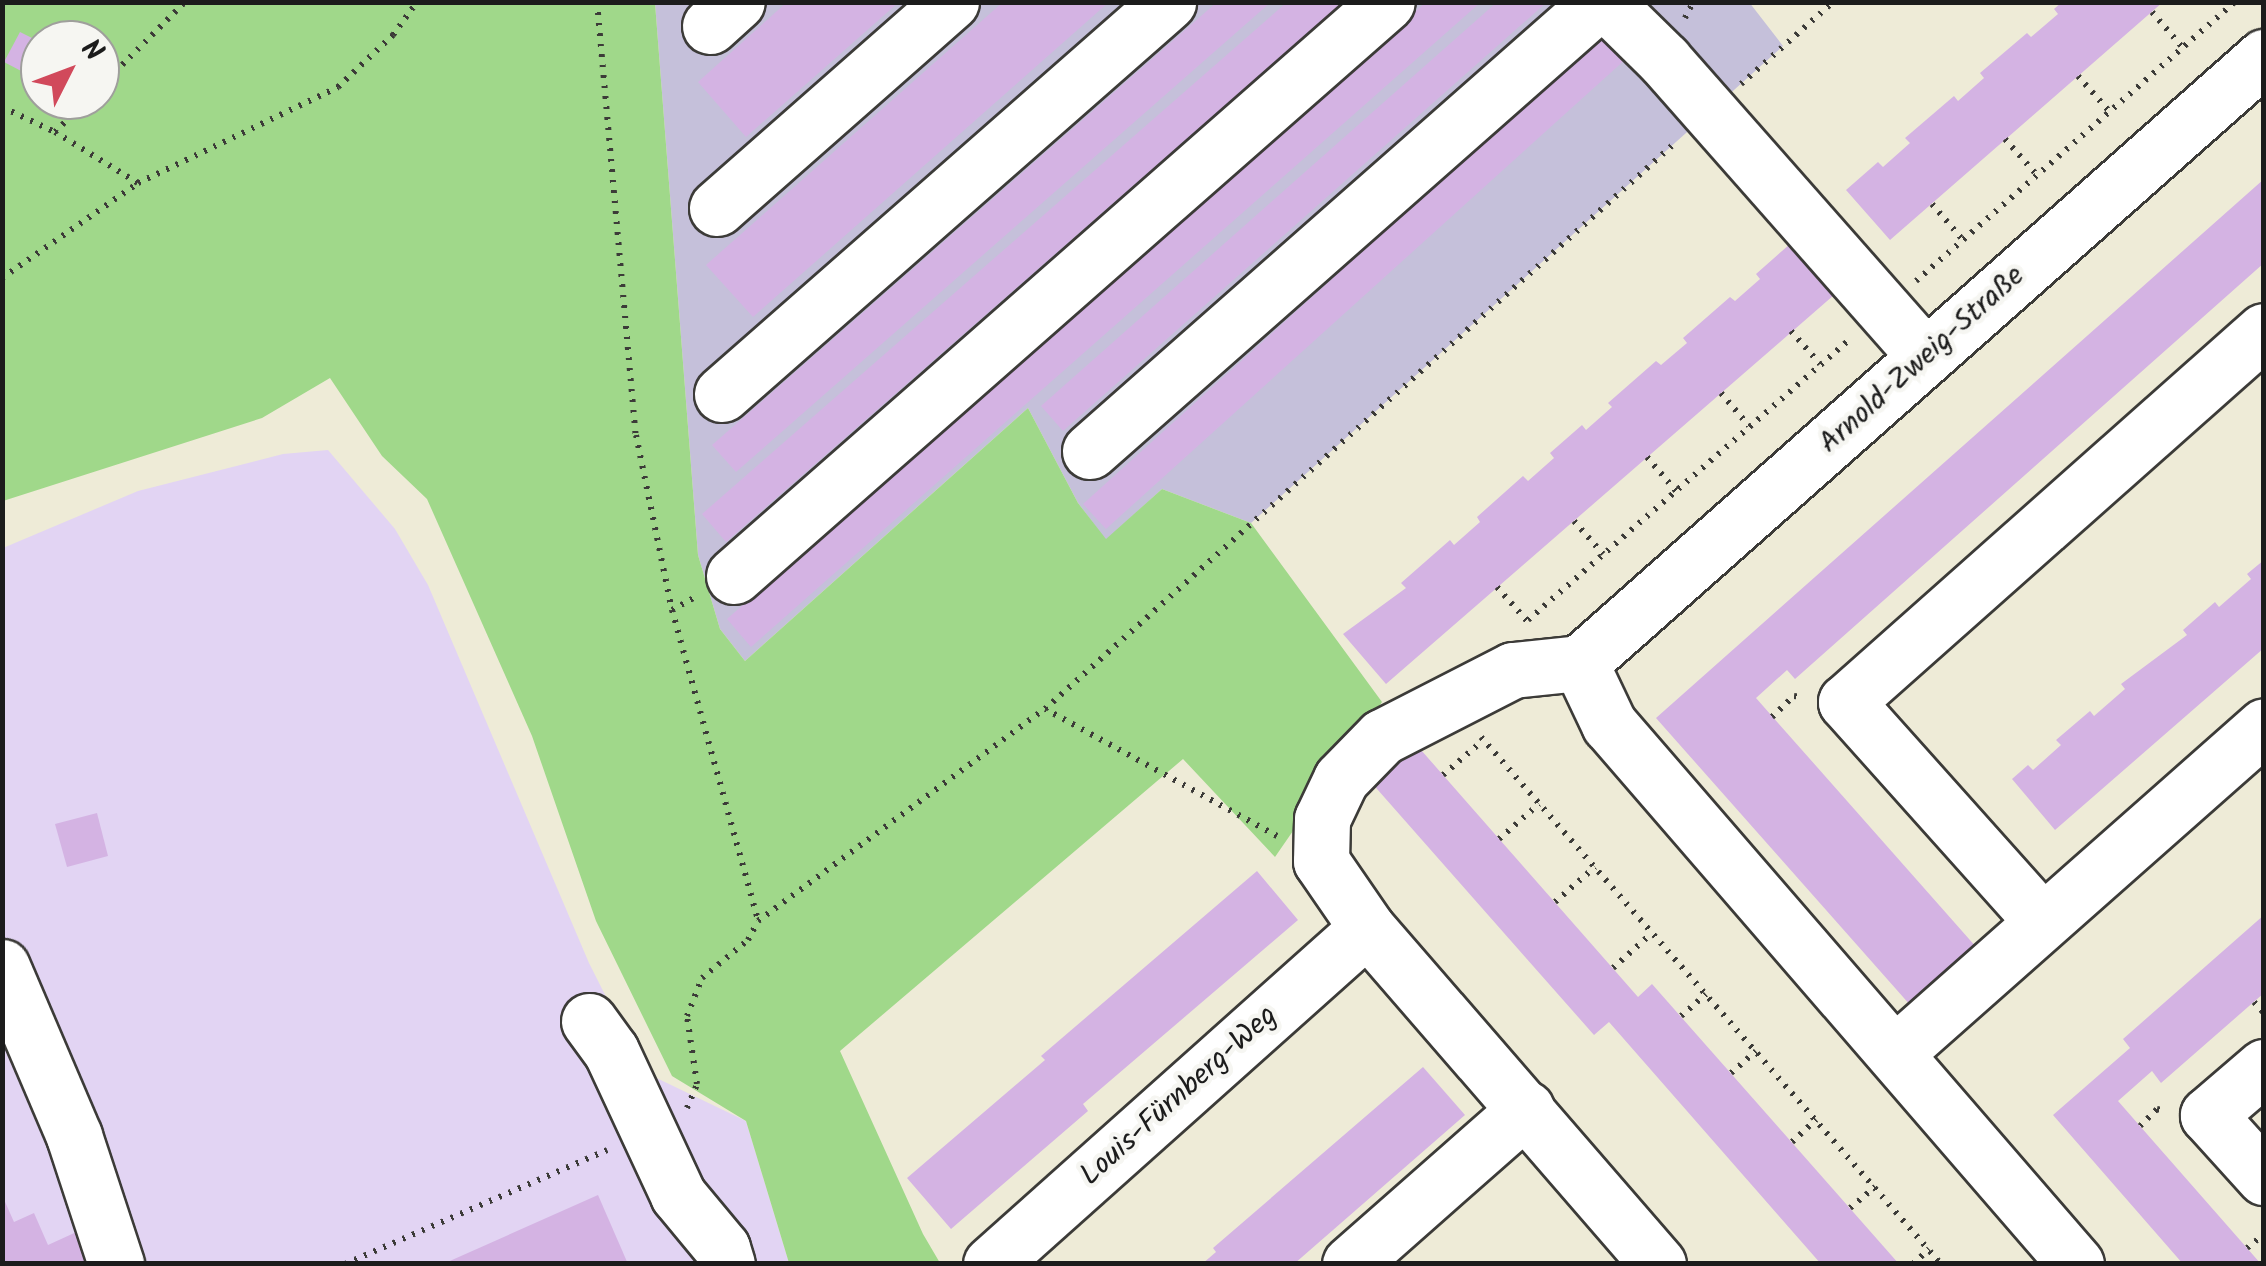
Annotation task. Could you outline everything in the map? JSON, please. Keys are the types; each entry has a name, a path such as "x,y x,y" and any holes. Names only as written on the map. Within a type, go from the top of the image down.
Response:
{"street":[{"path":"717,208 951,2"},
{"path":"722,394 1168,2"},
{"path":"734,576 1387,2"},
{"path":"1090,451 1602,2 1710,112 1926,356"},
{"name":"Arnold-Zweig-Straße","path":"1580,663 2264,57"},
{"path":"2042,920 1846,702 2264,330"},
{"path":"1658,1264 1367,928 1322,861 1322,819 1342,779 1382,737 1467,721 1513,670 1580,663 1609,724 2076,1264"},
{"path":"1895,1052 2264,726"},
{"name":"Louis-Fürnberg-Weg","path":"990,1264 1367,928"},
{"path":"2,968 74,1136 116,1264"},
{"path":"590,1021 610,1050 678,1194 722,1248 727,1264"},
{"path":"2264,1068 2208,1115 2264,1177"},
{"path":"1350,1264 1526,1109"}],"path":[{"path":"120,67 185,2"},
{"path":"2,278 138,183 338,87 393,36 417,2"},
{"path":"597,2 636,435 672,610 758,921"},
{"path":"344,1264 684,1117 697,1084 687,1016 702,978 748,940 758,921 1045,709 1833,2"},
{"path":"1512,634 2234,2"},
{"path":"2152,12 2183,48"},
{"path":"2078,76 2110,112"},
{"path":"2,107 55,132 138,183"},
{"path":"55,132 67,120"},
{"path":"2005,139 2037,175"},
{"path":"1932,204 1963,240"},
{"path":"1791,332 1820,365"},
{"path":"1720,393 1750,426"},
{"path":"1646,457 1676,491"},
{"path":"1574,521 1603,554"},
{"path":"1498,587 1526,621"},
{"path":"1045,709 1322,861"},
{"path":"1443,775 1467,721 1942,1264"},
{"path":"1499,839 1539,804"},
{"path":"1555,902 1595,867"},
{"path":"1612,968 1652,933"},
{"path":"1681,1016 1706,994"},
{"path":"2254,1002 2264,1013"},
{"path":"1731,1073 1756,1051"},
{"path":"1792,1142 1816,1120"},
{"path":"1850,1208 1875,1187"},
{"path":"2247,1248 2264,1234"},
{"path":"1913,1264 1929,1250"}],"shaded area":[{"path":"1749,2 1783,46 1251,523 1162,489 1106,540 1078,503 1028,408 745,661 720,629 698,555 655,3"},
{"path":"328,450 395,529 428,585 589,963 644,1072 746,1121 789,1263 3,1264 3,548 138,491 283,454"}],"green space":[{"path":"2,3 655,3 698,555 720,629 745,661 1028,408 1078,503 1106,539 1162,489 1251,523 1382,702 1275,857 1183,759 840,1051 923,1234 940,1263 789,1263 746,1121 672,1076 596,921 532,736 427,499 382,456 330,378 262,418 3,501"}],"building":[{"path":"787,2 899,2 746,137 698,82"},
{"path":"1003,2 1109,2 753,317 706,265"},
{"path":"1217,2 1271,2 736,472 712,445"},
{"path":"1287,2 1343,2 726,542 702,514"},
{"path":"1426,2 1481,2 751,647 727,619"},
{"path":"1497,2 1547,2 1063,431 1041,406"},
{"path":"2062,2 2163,2 1890,240 1846,190 1878,162 1883,167 1910,143 1905,138 1954,96 1958,101 1984,78 1980,73 2027,33 2031,37 2058,14 2054,9"},
{"path":"20,32 20,70 4,62"},
{"path":"1604,33 1627,58 1106,529 1083,504"},
{"path":"2264,179 2264,263 1795,679 1787,670 1756,698 1977,948 1911,1006 1656,718"},
{"path":"1790,244 1834,295 1386,684 1343,634 1406,588 1401,583 1450,540 1454,545 1480,522 1477,517 1523,476 1528,481 1554,458 1550,453 1582,425 1586,430 1612,407 1608,403 1656,361 1661,365 1687,343 1683,338 1730,297 1735,301 1760,279 1756,274"},
{"path":"2264,560 2264,648 2055,830 2012,779 2028,765 2033,770 2061,745 2056,740 2090,711 2094,716 2125,689 2121,684 2187,635 2183,630 2215,602 2219,607 2251,579 2247,574"},
{"path":"1414,742 1638,997 1652,984 1899,1264 1821,1264 1609,1022 1594,1035 1370,781"},
{"path":"97,813 108,856 67,867 55,824"},
{"path":"1257,871 1298,920 1083,1104 1088,1111 951,1229 907,1178 1045,1060 1041,1056"},
{"path":"2264,915 2264,993 2161,1083 2152,1071 2118,1101 2261,1264 2183,1264 2053,1115 2130,1048 2123,1039"},
{"path":"1423,1067 1465,1115 1294,1264 1202,1264 1216,1252 1213,1248"},
{"path":"2,1195 14,1222 34,1213 48,1245 83,1229 91,1264 2,1264"},
{"path":"598,1195 628,1264 443,1264"}]}
